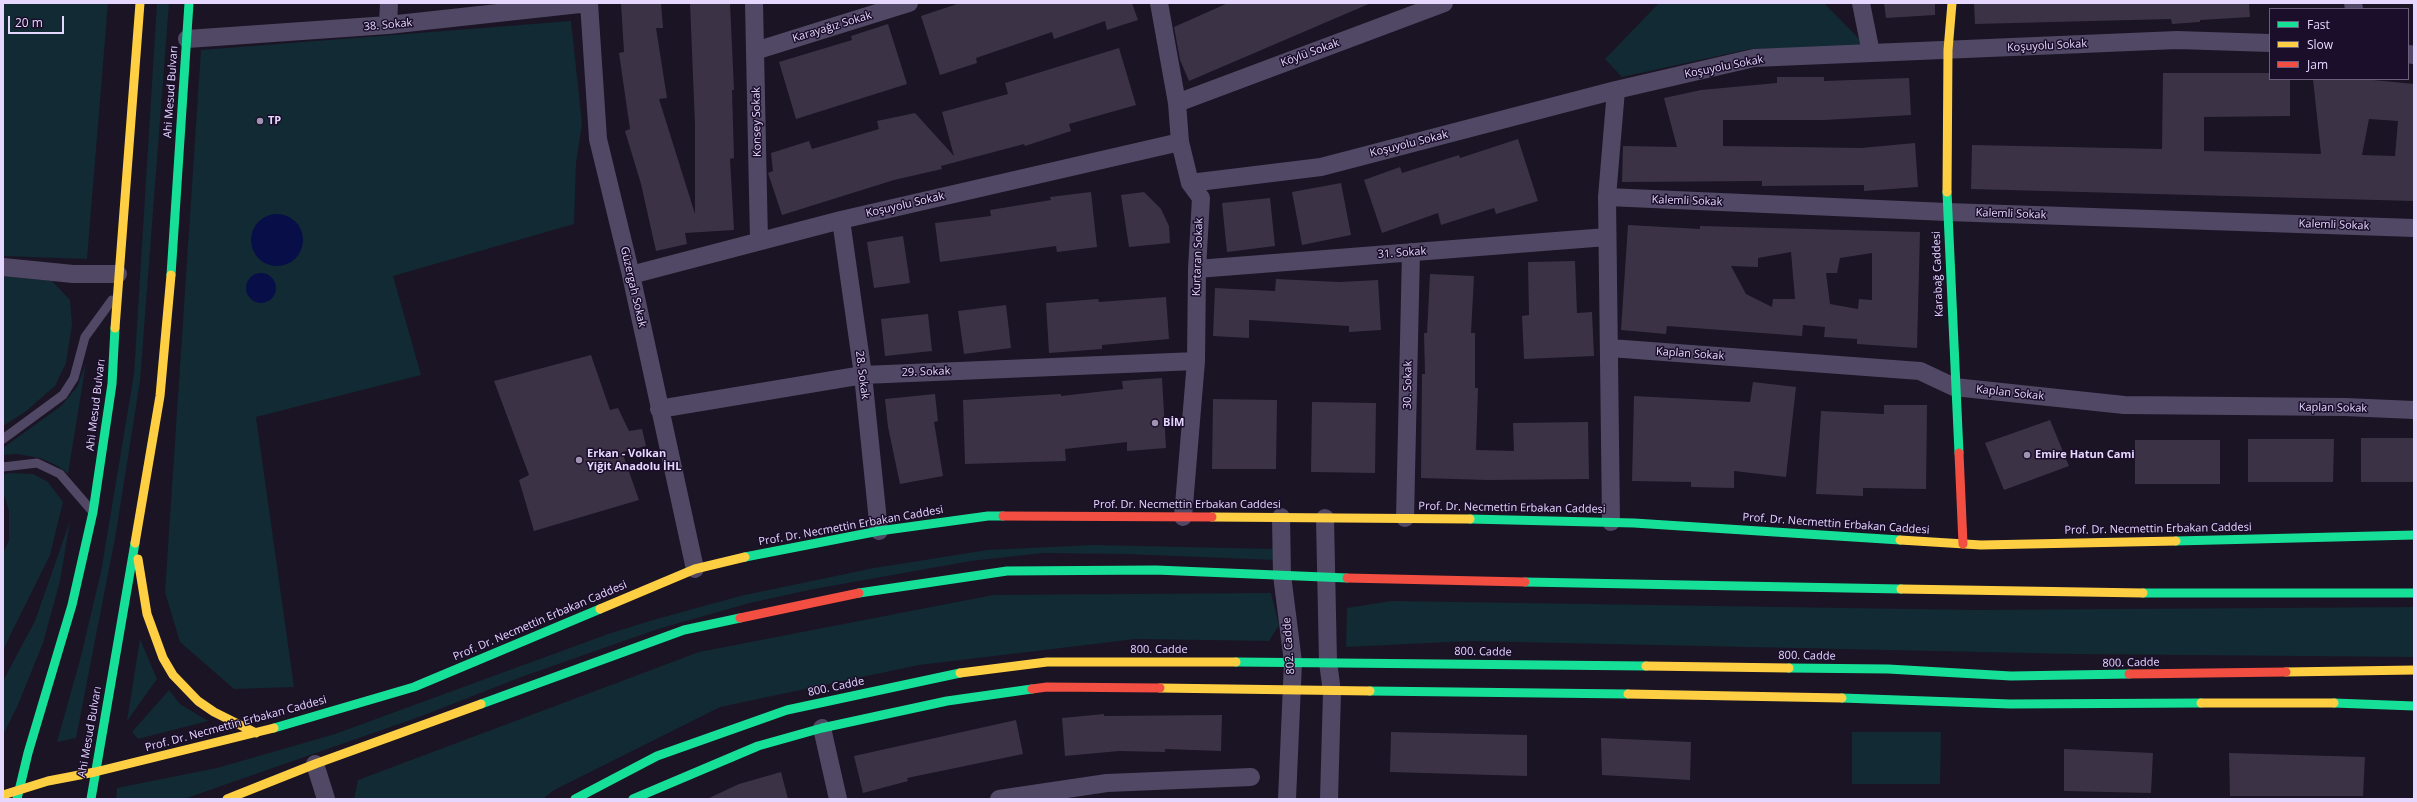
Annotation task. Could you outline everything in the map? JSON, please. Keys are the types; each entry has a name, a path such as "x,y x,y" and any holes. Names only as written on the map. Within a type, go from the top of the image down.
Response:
{"main road":[{"name":"Ahi Mesud Bulvarı","path":"18,795 72,604 93,512 112,384 118,283 140,3"},
{"name":"Ahi Mesud Bulvarı","path":"91,799 155,427 167,333 189,3"},
{"name":"Karabağ Caddesi","path":"1952,3 1948,50 1947,212 1954,387 1963,544"},
{"name":"Prof. Dr. Necmettin Erbakan Caddesi","path":"3,795 18,795 48,781 95,772 256,733 414,687 696,570 756,554 879,531 988,516 1405,518 1611,522 1963,544 2414,535"},
{"path":"135,542 147,614 163,658 173,675 198,701 214,712 256,733"},
{"path":"227,799 315,764 684,630 854,594 1008,571 1156,570 1327,578 2178,594 2414,593"},
{"name":"800. Cadde","path":"575,799 657,756 787,710 947,675 1048,662 1328,662 1888,669 2011,676 2414,670"},
{"path":"633,799 758,746 822,728 947,701 1047,687 1291,690 1332,692 1644,694 1896,699 2010,704 2362,703 2414,706"},
{"path":"240,799 253,789"}],"street":[{"path":"388,3 388,25"},
{"name":"38. Sokak","path":"187,39 388,25 589,3"},
{"name":"Güzergah Sokak","path":"589,3 598,140 632,274 659,409 696,570"},
{"name":"Konsey Sokak","path":"754,3 759,241"},
{"name":"Karayağız Sokak","path":"756,51 909,3"},
{"name":"Kurtaran Sokak","path":"1159,3 1177,103 1180,142 1190,183 1201,198 1197,269 1196,361 1183,517"},
{"name":"Köylü Sokak","path":"1177,103 1444,3"},
{"path":"1861,3 1871,54"},
{"name":"Koşuyolu Sokak","path":"1190,183 1321,166 1616,90 1754,58 2177,40 2269,43"},
{"path":"1611,522 1607,197 1616,90"},
{"name":"Koşuyolu Sokak","path":"632,274 841,220 1180,142"},
{"name":"Kalemli Sokak","path":"1607,197 1947,212 2414,228"},
{"name":"28. Sokak","path":"841,220 863,375 879,531"},
{"name":"31. Sokak","path":"1197,269 1607,237"},
{"name":"30. Sokak","path":"1405,518 1411,252"},
{"path":"3,267 73,274 118,283"},
{"name":"Kaplan Sokak","path":"1610,348 1920,371 1954,387 2124,405 2345,407 2414,410"},
{"name":"29. Sokak","path":"659,409 863,375 1196,361"},
{"name":"802. Cadde","path":"1281,517 1282,575 1293,662 1287,799"},
{"path":"1325,518 1328,662 1332,692 1330,799"},
{"path":"822,728 838,799"},
{"path":"315,764 326,799"},
{"path":"999,799 1107,783 1251,777"}],"lane":[{"path":"3,438 63,395 74,378 85,337 118,283"},
{"path":"3,467 37,463 54,471 60,474 93,512"}],"shaded area":[{"path":"3,3 108,3 87,259 3,256"},
{"path":"157,3 169,3 140,381 116,533 76,738 57,742 80,660 101,572 134,374"},
{"path":"1659,3 1824,3 1867,47 1750,49 1622,77 1605,59"},
{"path":"571,21 582,123 576,163 574,224 393,276 421,375 256,417 294,687 234,689 180,642 165,592 201,50"},
{"path":"277,214 291,218 299,226 303,240 299,254 291,262 277,266 263,262 255,254 251,240 255,226 263,218"},
{"path":"261,273 272,277 276,288 272,299 261,303 250,299 246,288 250,277"},
{"path":"3,276 52,281 70,300 72,325 66,363 55,386 25,412 3,426"},
{"path":"86,363 68,474 58,466 40,458 16,454 3,455 3,448 61,406 77,387"},
{"path":"9,473 33,474 48,482 63,502 50,555 3,650 3,553 9,540 9,511 3,492 3,475"},
{"path":"70,521 60,581 43,643 17,707 3,735 3,681 35,621"},
{"path":"1093,545 1275,549 1275,560 1126,554 1043,553 971,561 814,589 750,603 658,629 524,676 419,717 184,799 116,799 117,788 217,768 335,734 608,634 740,596 874,568 987,550"},
{"path":"1271,593 1279,625 1269,641 1136,639 919,665 720,707 554,790 543,799 354,799 358,780 699,652 993,595"},
{"path":"1391,601 1976,610 2414,607 2414,657 2075,654 1470,641 1346,647 1347,608"},
{"path":"140,639 157,679 127,721"},
{"path":"169,690 180,704 208,721 138,739 132,732"},
{"path":"1852,732 1941,732 1940,784 1852,784"}],"building":[{"path":"621,3 661,3 663,28 656,28 667,98 659,99 695,214 695,125 690,3 730,3 734,90 732,90 734,158 730,159 734,230 685,233 687,244 656,251 641,184 625,131 630,129 619,53 624,52"},
{"path":"960,3 1132,3 1138,20 1107,30 1105,21 1054,39 1052,32 976,58 977,63 940,75 921,16"},
{"path":"1228,3 1371,3 1189,81 1180,60 1174,27"},
{"path":"1884,3 1935,3 1935,15 1886,18"},
{"path":"1974,3 2249,3 2250,17 2200,20 2200,22 2172,24 2171,19 1975,24"},
{"path":"888,24 907,84 796,119 779,62 852,40 851,36"},
{"path":"1119,48 1136,105 1069,124 1071,131 1025,146 1024,144 941,166 942,169 894,180 782,215 768,173 773,171 771,153 809,141 812,149 879,129 877,121 915,113 954,156 942,112 1008,94 1005,83"},
{"path":"2163,73 2269,73 2269,80 2290,80 2290,116 2204,117 2204,151 2321,154 2313,80 2373,80 2414,84 2414,201 1971,189 1972,145 2162,149","holes":["2369,119 2398,121 2395,156 2362,155"]},
{"path":"1777,77 1824,77 1824,81 1909,78 1911,115 1825,120 1723,120 1723,146 1861,148 1915,143 1918,187 1864,191 1864,185 1762,186 1762,181 1622,182 1623,146 1677,147 1664,98 1701,90 1777,83"},
{"path":"1518,139 1538,201 1496,214 1494,208 1441,225 1438,213 1382,233 1364,180 1400,167 1402,173 1459,155 1460,158"},
{"path":"1341,183 1351,235 1302,245 1292,192"},
{"path":"1091,192 1097,247 1057,252 1056,246 940,262 935,223 991,216 990,210 1051,200 1050,197"},
{"path":"1144,192 1161,209 1169,226 1170,243 1129,247 1121,195"},
{"path":"1270,198 1275,246 1227,252 1222,203"},
{"path":"1628,225 1700,229 1700,226 1920,232 1917,348 1857,344 1857,339 1824,337 1825,327 1803,325 1802,336 1667,326 1666,334 1621,330","holes":["1791,252 1795,299 1773,299 1772,307 1746,294 1731,266 1758,267 1758,258","1872,253 1872,300 1859,299 1858,309 1830,304 1826,273 1837,273 1840,258"]},
{"path":"903,236 910,283 874,288 867,242"},
{"path":"1575,261 1577,313 1592,312 1594,356 1524,359 1522,316 1529,315 1528,262"},
{"path":"1430,274 1474,276 1471,333 1475,333 1475,388 1478,388 1476,450 1514,451 1513,423 1588,422 1589,479 1488,480 1421,478 1422,374 1425,374 1424,333 1427,333"},
{"path":"1276,279 1339,282 1378,280 1381,330 1349,332 1349,326 1249,320 1249,338 1213,336 1215,288 1275,291"},
{"path":"1166,297 1169,339 1102,345 1102,349 1049,353 1046,303 1098,299 1099,302"},
{"path":"1006,305 1011,348 964,354 958,311"},
{"path":"928,314 932,351 885,356 881,319"},
{"path":"591,355 610,410 618,408 629,431 642,429 646,446 622,452 639,500 534,531 519,480 529,475 494,381"},
{"path":"1162,378 1166,448 1127,451 1127,442 1065,449 1066,461 965,464 963,400 1061,394 1061,396 1123,389 1122,381"},
{"path":"1753,382 1796,387 1786,477 1734,471 1734,488 1691,487 1691,482 1632,481 1634,396 1750,402"},
{"path":"935,394 938,421 934,422 943,476 900,484 888,427 885,399"},
{"path":"1213,399 1277,400 1276,469 1212,469"},
{"path":"1312,402 1376,403 1375,473 1311,472"},
{"path":"1884,405 1927,405 1926,489 1863,488 1863,496 1816,494 1821,411 1884,414"},
{"name":"Emire Hatun Cami","path":"2050,420 2069,466 2004,490 1985,443"},
{"path":"2361,438 2414,438 2414,482 2361,482"},
{"path":"2248,439 2334,439 2333,482 2248,482"},
{"path":"2135,440 2220,440 2220,484 2135,484"},
{"path":"1104,714 1104,716 1222,715 1221,751 1165,749 1165,752 1119,751 1065,756 1062,718"},
{"path":"1016,720 1023,754 907,778 908,781 863,793 854,756"},
{"path":"1391,732 1527,735 1527,776 1390,772"},
{"path":"1601,738 1691,742 1690,780 1602,775"},
{"path":"2064,749 2153,753 2151,793 2064,791"},
{"path":"2229,753 2365,757 2363,796 2230,796"},
{"path":"781,772 788,799 707,799 739,784"}],"traffic: fast":[{"path":"171,275 189,3"},
{"path":"1947,192 1959,453"},
{"path":"17,799 28,753 72,605 93,512 112,384 115,328"},
{"path":"745,557 879,531 988,516 1003,516"},
{"path":"1470,519 1634,523 1900,540"},
{"path":"2176,541 2414,535"},
{"path":"91,799 135,543"},
{"path":"859,593 1007,571 1156,570 1347,578"},
{"path":"1525,582 1901,589"},
{"path":"2143,593 2414,593"},
{"path":"274,728 414,687 600,609"},
{"path":"481,704 684,630 740,618"},
{"path":"1236,662 1646,666"},
{"path":"1789,668 1888,669 2011,676 2129,674"},
{"path":"575,799 657,756 787,710 960,673"},
{"path":"633,799 758,746 822,728 947,701 1032,689"},
{"path":"1370,691 1628,694"},
{"path":"1842,698 2010,704 2201,703"},
{"path":"2334,703 2414,706"}],"traffic: slow":[{"path":"115,328 140,3"},
{"path":"1947,192 1948,50 1952,3"},
{"path":"135,543 160,396 171,275"},
{"path":"1212,517 1470,519"},
{"path":"1900,540 1981,545 2176,541"},
{"path":"600,609 695,569 745,557"},
{"path":"138,559 147,614 163,658 173,675 198,701 214,712 256,733"},
{"path":"1901,589 2143,593"},
{"path":"960,673 1047,662 1236,662"},
{"path":"1646,666 1789,668"},
{"path":"2286,672 2414,670"},
{"path":"1160,688 1370,691"},
{"path":"1628,694 1842,698"},
{"path":"2201,703 2334,703"},
{"path":"227,799 315,764 481,704"},
{"path":"3,795 48,781 95,772 274,728"}],"traffic: jam":[{"path":"1959,453 1963,544"},
{"path":"1003,516 1212,517"},
{"path":"1347,578 1525,582"},
{"path":"740,618 859,593"},
{"path":"2129,674 2286,672"},
{"path":"1032,689 1047,687 1160,688"}],"place":[{"name":"TP","path":"260,121"},
{"name":"BİM","path":"1155,423"},
{"name":"Emire Hatun Cami","path":"2027,455"},
{"name":"Erkan - Volkan Yiğit Anadolu İHL","path":"579,460"}]}
